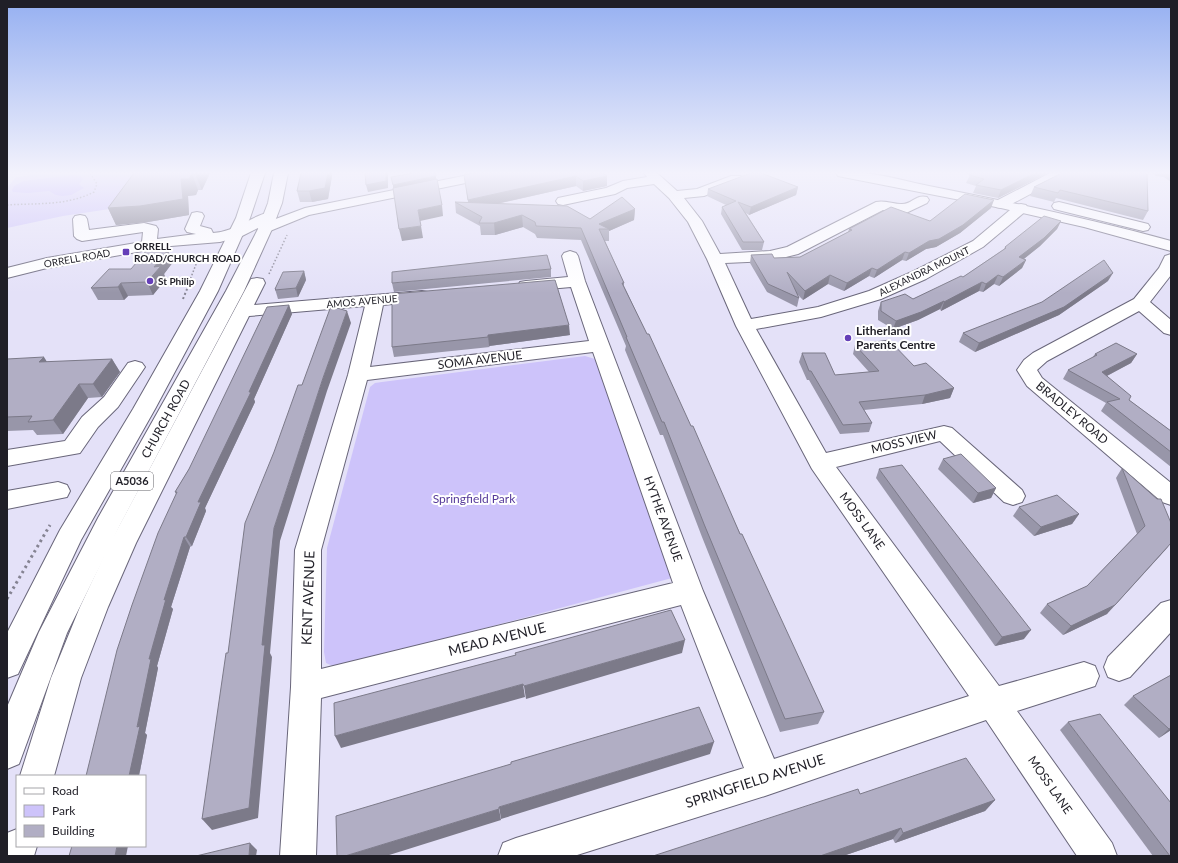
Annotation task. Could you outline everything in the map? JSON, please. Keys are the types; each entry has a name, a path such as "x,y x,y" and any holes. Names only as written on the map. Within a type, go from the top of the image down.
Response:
{"main road":[{"name":"CHURCH ROAD","path":"7,664 69,537 197,314 240,226 244,213"},
{"name":"ORRELL ROAD","path":"7,273 47,263 206,235 220,237 240,226 289,213"},
{"name":"MOSS LANE","path":"688,213 695,221 715,259 745,326 820,463 993,703 1099,856"},
{"path":"715,259 770,256 792,251 865,213"},
{"name":"ALEXANDRA MOUNT","path":"745,326 821,312 875,295 920,275 978,244 1015,213"},
{"path":"1054,213 1142,227"},
{"path":"1076,213 1089,219 1171,246"},
{"name":"CHURCH ROAD","path":"7,752 53,632 107,525 235,291 282,215"},
{"path":"197,216 192,229 206,235"},
{"path":"80,219 82,236 144,227 151,229 149,245"},
{"name":"HYTHE AVENUE","path":"570,256 577,281 689,591 765,779"},
{"name":"BRADLEY ROAD","path":"1171,259 1167,268 1140,303 1040,357 1031,364 1027,370 1034,382 1171,496"},
{"name":"CHURCH ROAD","path":"37,775 66,678 94,607 123,543 242,311 262,280"},
{"path":"507,287 577,281"},
{"name":"AMOS AVENUE","path":"242,311 437,294"},
{"name":"KENT AVENUE","path":"298,856 306,687 308,550 358,375 375,300"},
{"path":"1140,303 1171,329"},
{"name":"SOMA AVENUE","path":"358,375 601,345"},
{"path":"7,458 72,448 90,422 111,402 135,367"},
{"name":"MOSS VIEW","path":"820,463 944,433 1013,496"},
{"path":"7,500 58,491"},
{"name":"MEAD AVENUE","path":"306,687 689,591"},
{"path":"1119,667 1171,612"},
{"path":"993,703 1084,676"},
{"name":"SPRINGFIELD AVENUE","path":"516,856 765,779 993,703"}],"path":[{"path":"262,280 296,219 282,215"},
{"path":"190,298 182,299 206,235"}],"green space":[{"path":"7,213 81,213 63,216 7,228"},
{"name":"Springfield Park","path":"585,356 595,359 672,578 347,665 335,667 326,663 324,652 327,548 370,387 375,383"}],"building":[{"path":"397,213 419,213 421,226 399,229"},
{"path":"475,213 580,213 590,219 598,213 625,213 599,224 609,229 599,229 624,283 622,283 647,334 649,334 691,426 693,426 740,534 742,534 824,712 785,719 704,524 664,422 662,422 581,228 536,226 535,222 522,215 494,223 479,223 482,217"},
{"path":"726,213 745,213 764,242 743,242"},
{"path":"879,213 908,213 930,221 940,213 978,213 963,225 939,239 929,241 909,253 905,252 877,270 872,268 847,283 830,275 805,291 787,272 799,298 768,284 751,255 772,254 774,258 800,257 852,230 849,229"},
{"path":"1044,216 1061,221 1044,238 1019,257 1026,260 1003,277 998,275 986,284 982,282 944,302 896,321 881,311 881,302 905,294 913,299 961,276 963,277 1006,248 1005,247"},
{"path":"147,250 168,250 154,267 161,266 147,282 121,283 118,287 91,288 109,269 131,269"},
{"path":"547,255 551,269 392,283 392,272"},
{"path":"1104,260 1113,273 1064,307 979,343 963,333 1042,302"},
{"path":"304,271 296,288 275,290 283,272"},
{"path":"555,280 569,325 488,335 488,337 392,347 392,294"},
{"path":"289,305 249,392 251,392 198,502 201,502 186,537 184,537 164,600 166,599 149,659 151,659 137,727 140,726 129,775 86,775 117,650 158,533 177,492 175,492 189,469 267,307"},
{"path":"331,306 347,311 323,378 274,528 262,645 265,645 249,808 202,819 226,653 228,653 245,523 274,452 298,385 302,385"},
{"path":"889,340 914,366 926,363 954,388 925,395 859,402 872,423 843,425 811,371 809,371 802,353 825,353 835,375 879,371 855,345"},
{"path":"1116,343 1137,354 1102,372 1131,396 1129,400 1171,431 1171,452 1107,402 1120,399 1068,370"},
{"path":"44,357 39,362 112,359 93,384 79,384 53,420 28,422 32,416 7,417 7,359"},
{"path":"961,454 996,488 978,493 943,459"},
{"path":"902,465 1031,630 1002,637 879,469"},
{"path":"1122,468 1157,499 1161,499 1171,523 1171,543 1115,605 1071,626 1047,604 1087,586 1145,526"},
{"path":"1057,495 1079,514 1041,527 1019,507"},
{"path":"671,610 685,640 524,686 523,684 335,736 334,703 516,655 515,653"},
{"path":"1171,675 1171,728 1169,729 1133,696"},
{"path":"699,707 714,742 499,807 499,809 345,856 337,856 336,816 511,764 511,762"},
{"path":"1100,714 1171,803 1171,856 1068,722"},
{"path":"966,758 995,800 903,833 901,828 820,856 653,856 858,789 860,794"},
{"path":"250,843 249,856 196,856"},
{"path":"72,847 117,847 115,856 69,856"}],"place":[{"name":"ORRELL ROAD/CHURCH ROAD","path":"126,252"},
{"name":"St Philip","path":"150,281"},
{"name":"Litherland Parents Centre","path":"848,338"}]}
